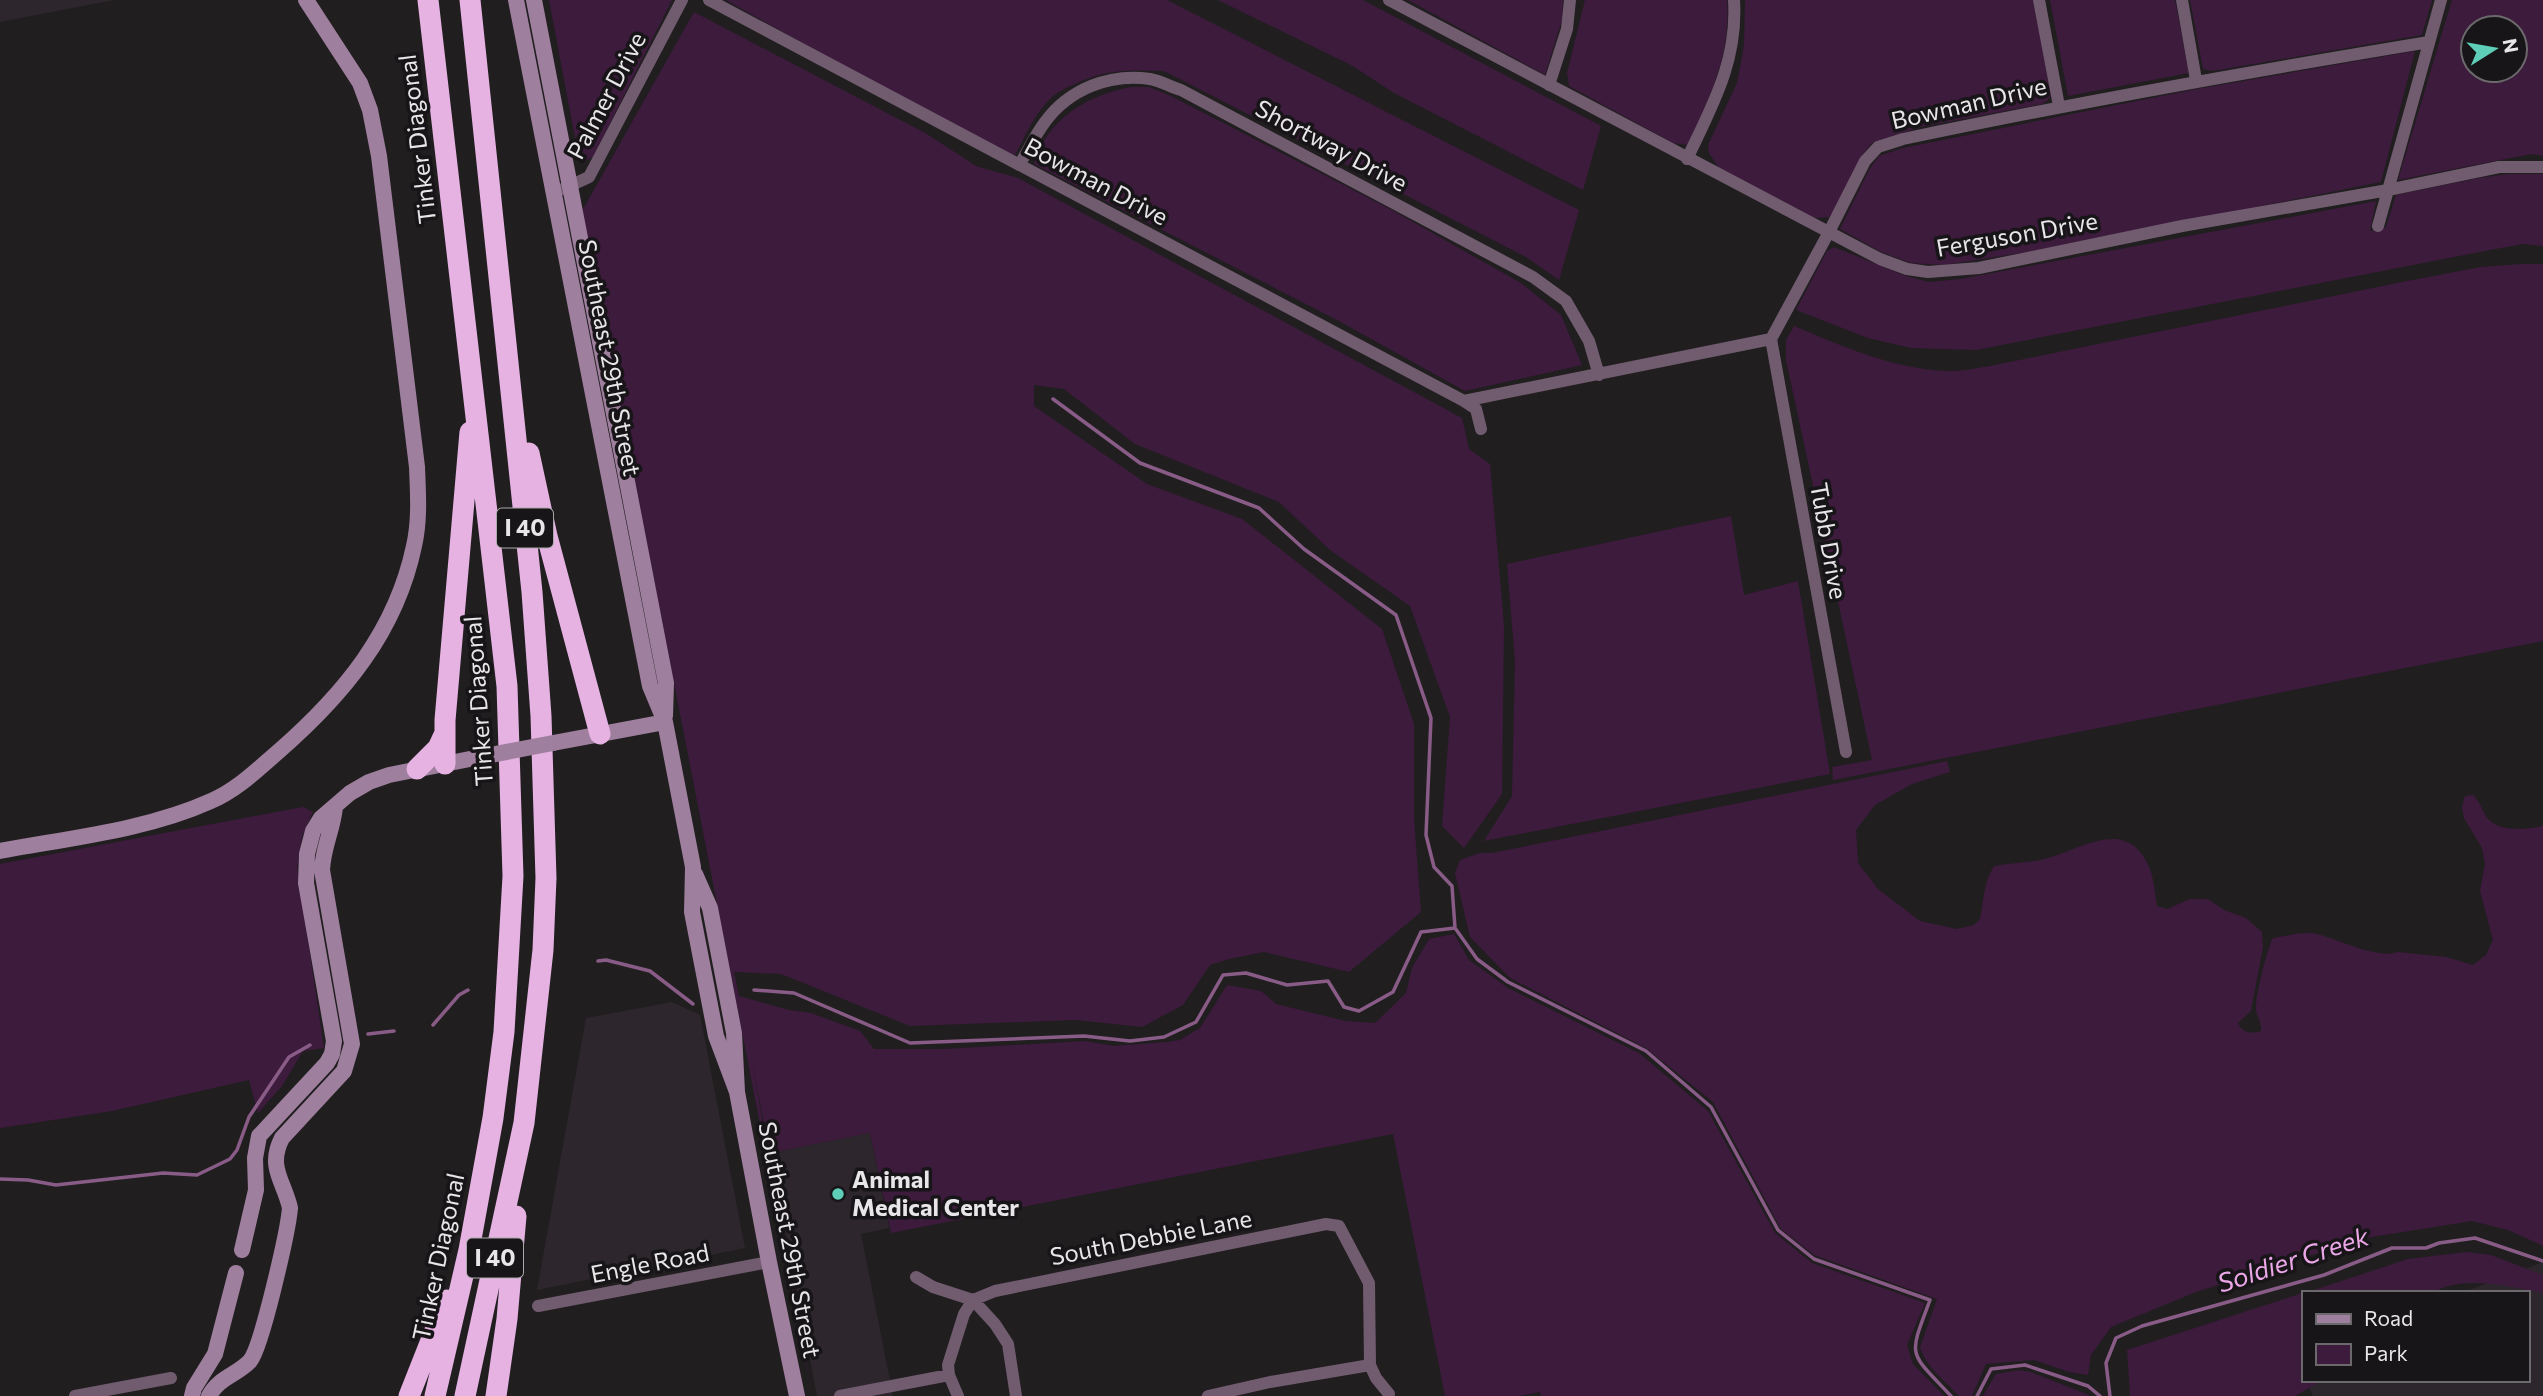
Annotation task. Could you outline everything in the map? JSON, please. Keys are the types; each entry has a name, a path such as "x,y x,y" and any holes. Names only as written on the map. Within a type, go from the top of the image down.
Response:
{"highway":[{"name":"Tinker Diagonal","path":"428,0 507,686 513,876 504,1032 493,1118 469,1250 435,1396"},
{"name":"I 40","path":"466,1396 524,1123 543,950 546,878 544,783 532,593 470,0"},
{"path":"504,341 547,536 600,734"},
{"path":"445,764 445,733 474,395"},
{"path":"417,769 438,748 445,733"},
{"path":"496,1396 507,1319 524,1123"},
{"path":"409,1396 469,1250"}],"main road":[{"path":"0,851 179,814 214,800 247,778 295,737 343,687 376,645 400,594 414,546 419,504 417,467 379,156 370,110 360,83 306,0"},
{"name":"Southeast 29th Street","path":"516,0 650,686 665,722"},
{"name":"Southeast 29th Street","path":"534,0 666,683 665,722 692,867 710,908 734,1033 737,1093 797,1396"},
{"path":"242,1250 256,1190 255,1158 259,1136 327,1063 332,1054 334,1041 306,883 307,854 321,818 350,793 389,775 665,722"},
{"path":"209,1396 215,1385 251,1360 269,1306 290,1208 277,1173 277,1148 282,1138 344,1071 349,1059 352,1044 322,870 323,852 333,824 335,807"},
{"path":"320,957 336,954"},
{"path":"192,1396 215,1354 236,1273"}],"street":[{"name":"Palmer Drive","path":"553,194 589,177 682,0"},
{"name":"Bowman Drive","path":"709,0 1464,401"},
{"name":"Ferguson Drive","path":"1389,0 1687,159 1880,259 1907,269 1951,271 1979,268 2182,226 2388,190 2499,167 2543,167"},
{"path":"1549,85 1567,29 1570,0"},
{"path":"1687,159 1723,82 1731,54 1734,0"},
{"path":"2039,0 2059,106"},
{"path":"2182,0 2196,80"},
{"path":"2378,226 2441,0"},
{"name":"Bowman Drive","path":"1771,339 1865,161 1878,147 1903,139 2059,106 2196,80 2429,42"},
{"name":"Shortway Drive","path":"1019,165 1045,122 1067,99 1092,85 1121,77 1153,79 1181,90 1534,277 1566,301 1589,341 1599,375"},
{"path":"1464,401 1771,339"},
{"name":"Tubb Drive","path":"1771,339 1846,751"},
{"path":"1464,401 1476,409 1481,429"},
{"name":"South Debbie Lane","path":"973,1300 1005,1289 1326,1224 1339,1226 1369,1283 1370,1365"},
{"name":"Engle Road","path":"538,1306 769,1262"},
{"path":"916,1277 933,1287 973,1300 1003,1334 1008,1344 1016,1396"},
{"path":"958,1396 948,1375 948,1365 964,1314 973,1300"},
{"path":"1208,1396 1370,1365 1389,1394"},
{"path":"840,1396 948,1375"},
{"path":"75,1396 143,1390 171,1378"}],"shaded area":[{"path":"0,0 114,0 0,22"},
{"path":"672,1002 700,1015 745,1248 537,1290 586,1018"},
{"path":"870,1133 889,1228 861,1234 893,1396 817,1396 770,1153"},
{"path":"2543,1262 2543,1396 2313,1396 2307,1382 2529,1382 2529,1291 2466,1291"}],"green space":[{"path":"549,0 672,0 593,157 585,161 582,149 576,143"},
{"path":"726,0 1167,0 1579,210 1559,280 1526,257 1164,71 1108,73 1086,79 1061,91 1051,98 1037,115 1012,161"},
{"path":"1218,0 1363,0 1601,126 1583,190 1394,93 1351,65"},
{"path":"1408,0 1563,0 1562,20 1545,75"},
{"path":"1585,0 1727,0 1726,39 1722,57 1711,93 1688,145 1673,143 1569,86 1567,73"},
{"path":"1745,0 2034,0 2052,93 2042,104 1920,127 1872,143 1862,155 1835,210 1829,217 1815,218 1719,168 1709,153 1708,145 1737,83 1744,45"},
{"path":"2050,0 2175,0 2189,73 2068,96"},
{"path":"2190,0 2432,0 2422,35 2213,71 2203,69"},
{"path":"2452,0 2543,0 2543,156 2532,154 2398,180"},
{"path":"694,12 927,134 976,166 1018,178 1462,418 1469,449 1490,464 1504,625 1502,794 1464,848 1442,826 1450,717 1410,606 1330,550 1279,502 1135,444 1064,389 1034,385 1034,406 1147,484 1242,519 1382,629 1414,724 1414,819 1421,912 1349,972 1264,952 1210,965 1183,1005 1142,1027 1076,1020 910,1026 781,974 734,972 739,996 789,1010 811,1013 860,1031 874,1049 944,1049 1085,1041 1114,1046 1167,1042 1180,1040 1200,1028 1227,985 1261,991 1276,1004 1346,1021 1375,1023 1406,993 1412,968 1429,939 1454,934 1469,960 1508,988 1639,1053 1708,1111 1775,1233 1812,1263 1925,1303 1907,1345 1913,1364 1944,1396 1541,1396 1540,1392 1519,1396 1445,1396 1393,1134 891,1233 870,1133 770,1153 752,1063 813,1396 582,211"},
{"path":"2415,51 2381,182 2053,248 1944,265 1911,263 1881,252 1840,229 1869,170 1879,156 1903,148 2197,89"},
{"path":"1131,87 1149,87 1171,96 1390,209 1521,283 1561,315 1582,365 1465,391 1337,320 1034,164 1048,135 1070,112 1099,96"},
{"path":"2509,174 2543,174 2543,246 2523,244 2490,250 1976,350 1911,348 1868,338 1796,310 1827,251 1834,247 1906,276 1929,282 1960,279 2376,201 2370,231 2386,227 2396,195"},
{"path":"2543,264 2543,641 1833,780 1832,767 1872,760 1786,360 1786,340 1794,326 1849,349 1888,361 1927,369 1957,371 2407,281 2481,267"},
{"path":"1731,516 1744,595 1798,581 1830,774 1484,841 1512,796 1515,662 1507,564"},
{"path":"1947,761 1950,772 1912,784 1875,805 1856,830 1858,863 1878,889 1920,921 1957,929 1974,925 1980,919 1986,885 1994,866 2041,860 2105,839 2130,843 2141,853 2150,869 2157,906 2167,909 2190,899 2208,899 2224,910 2246,918 2262,932 2263,947 2251,1011 2238,1023 2242,1029 2250,1032 2261,1031 2256,1003 2273,938 2312,933 2380,953 2446,957 2473,965 2486,955 2493,940 2480,891 2485,864 2482,848 2464,818 2462,807 2465,796 2473,795 2488,819 2500,826 2514,829 2543,826 2543,1246 2508,1230 2472,1221 2365,1238 2196,1292 2111,1327 2091,1355 2088,1375 2069,1372 2034,1360 1986,1364 1972,1396 1959,1396 1931,1367 1920,1347 1937,1299 1814,1255 1781,1229 1713,1102 1646,1048 1510,978 1470,937 1455,873 1460,860 1480,853 1492,853"},
{"path":"303,807 313,812 302,837 297,867 324,1048 303,1051 282,1086 258,1113 249,1080 112,1111 0,1128 0,864"},
{"path":"2467,1252 2491,1255 2543,1275 2543,1293 2502,1285 2472,1283 2444,1287 2436,1291 2311,1291 2408,1259"},
{"path":"2302,1293 2302,1382 2320,1382 2295,1396 2130,1396 2127,1350"},
{"path":"2019,1370 2031,1372 2091,1396 1983,1396 1996,1374"}],"waterway":[{"path":"1053,399 1140,463 1259,508 1304,549 1396,615 1431,718 1426,835 1434,867 1452,886 1455,928 1477,959 1508,982 1646,1051 1711,1107 1778,1230 1814,1259 1930,1300 1918,1333 1916,1353 1926,1370 1951,1396"},
{"path":"754,990 794,993 910,1043 1084,1036 1130,1041 1164,1037 1196,1022 1223,975 1246,973 1287,985 1328,981 1344,1007 1359,1011 1393,992 1421,932 1455,928"},
{"path":"598,961 606,960 650,971 693,1004"},
{"path":"433,1025 459,995 468,990"},
{"path":"368,1034 394,1031"},
{"path":"0,1179 56,1185 163,1173 197,1175 230,1159 237,1150 249,1117 289,1057 310,1045"},
{"name":"Soldier Creek","path":"2110,1396 2106,1363 2116,1338 2142,1326 2324,1275 2392,1248 2426,1248 2439,1243 2475,1238 2543,1261"},
{"path":"1977,1396 1991,1369 2025,1365 2088,1386 2100,1396"}],"place":[{"name":"Animal Medical Center","path":"838,1194"}]}
